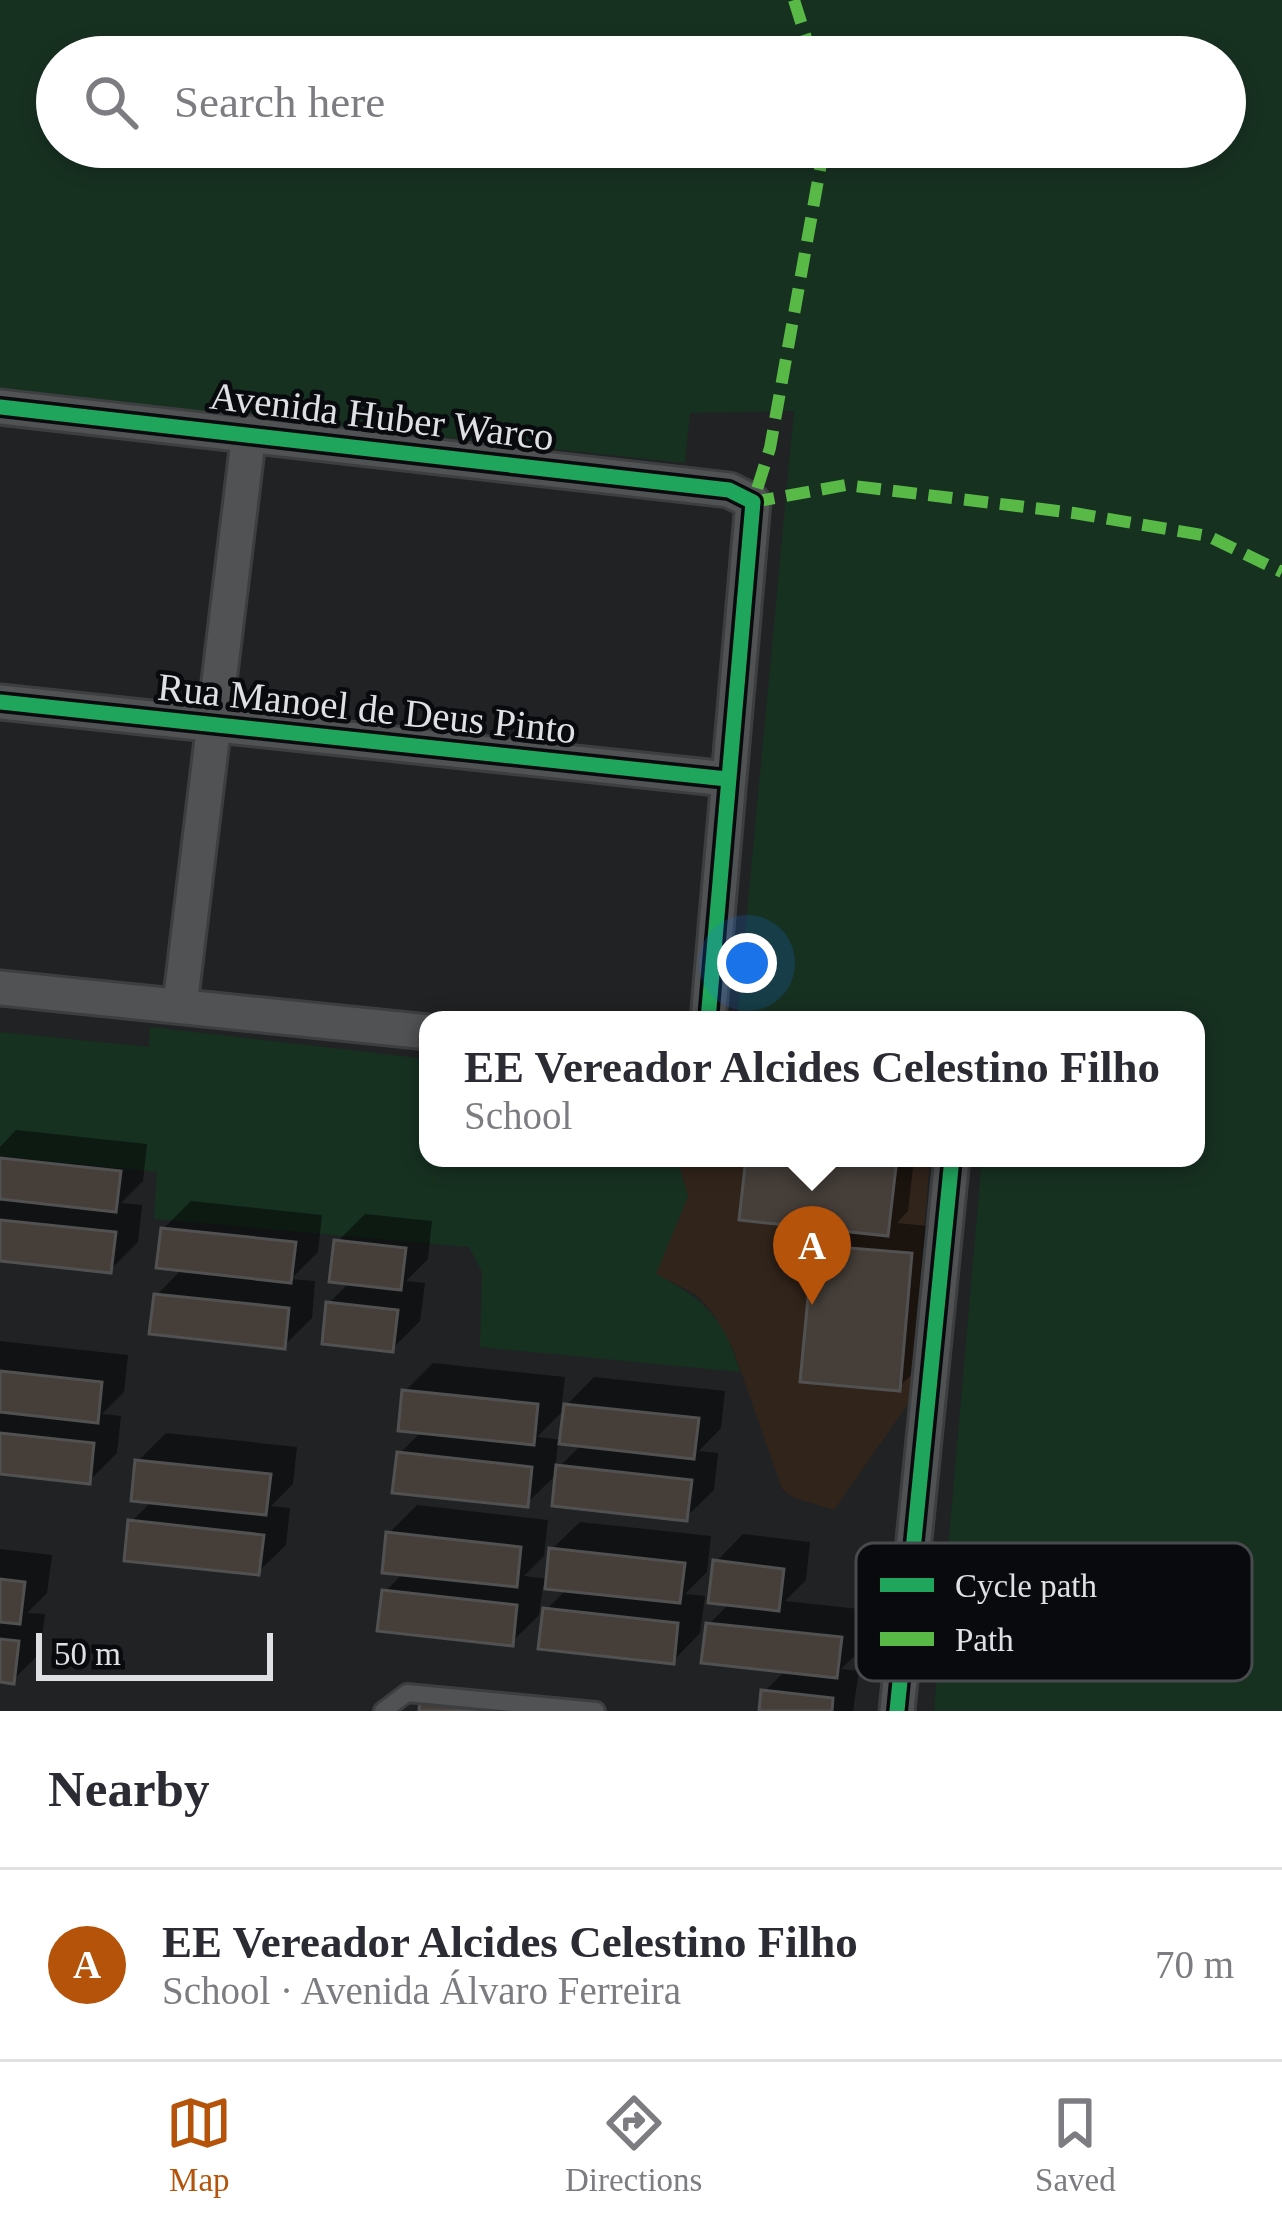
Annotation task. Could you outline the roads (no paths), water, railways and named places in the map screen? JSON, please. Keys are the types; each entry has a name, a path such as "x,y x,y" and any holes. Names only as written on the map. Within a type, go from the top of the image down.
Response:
{"street":[{"name":"Avenida Huber Warco","path":"0,407 728,490 753,502 727,779"},
{"path":"180,1005 249,433"},
{"name":"Rua Manoel de Deus Pinto","path":"0,702 727,779"},
{"path":"709,1011 727,779"},
{"path":"0,988 419,1031"},
{"path":"914,1543 951,1167"},
{"path":"897,1711 900,1681"}],"lane":[{"path":"383,1711 407,1693 596,1711"}],"place":[{"name":"EE Vereador Alcides Celestino Filho","path":"812,1305"}]}
